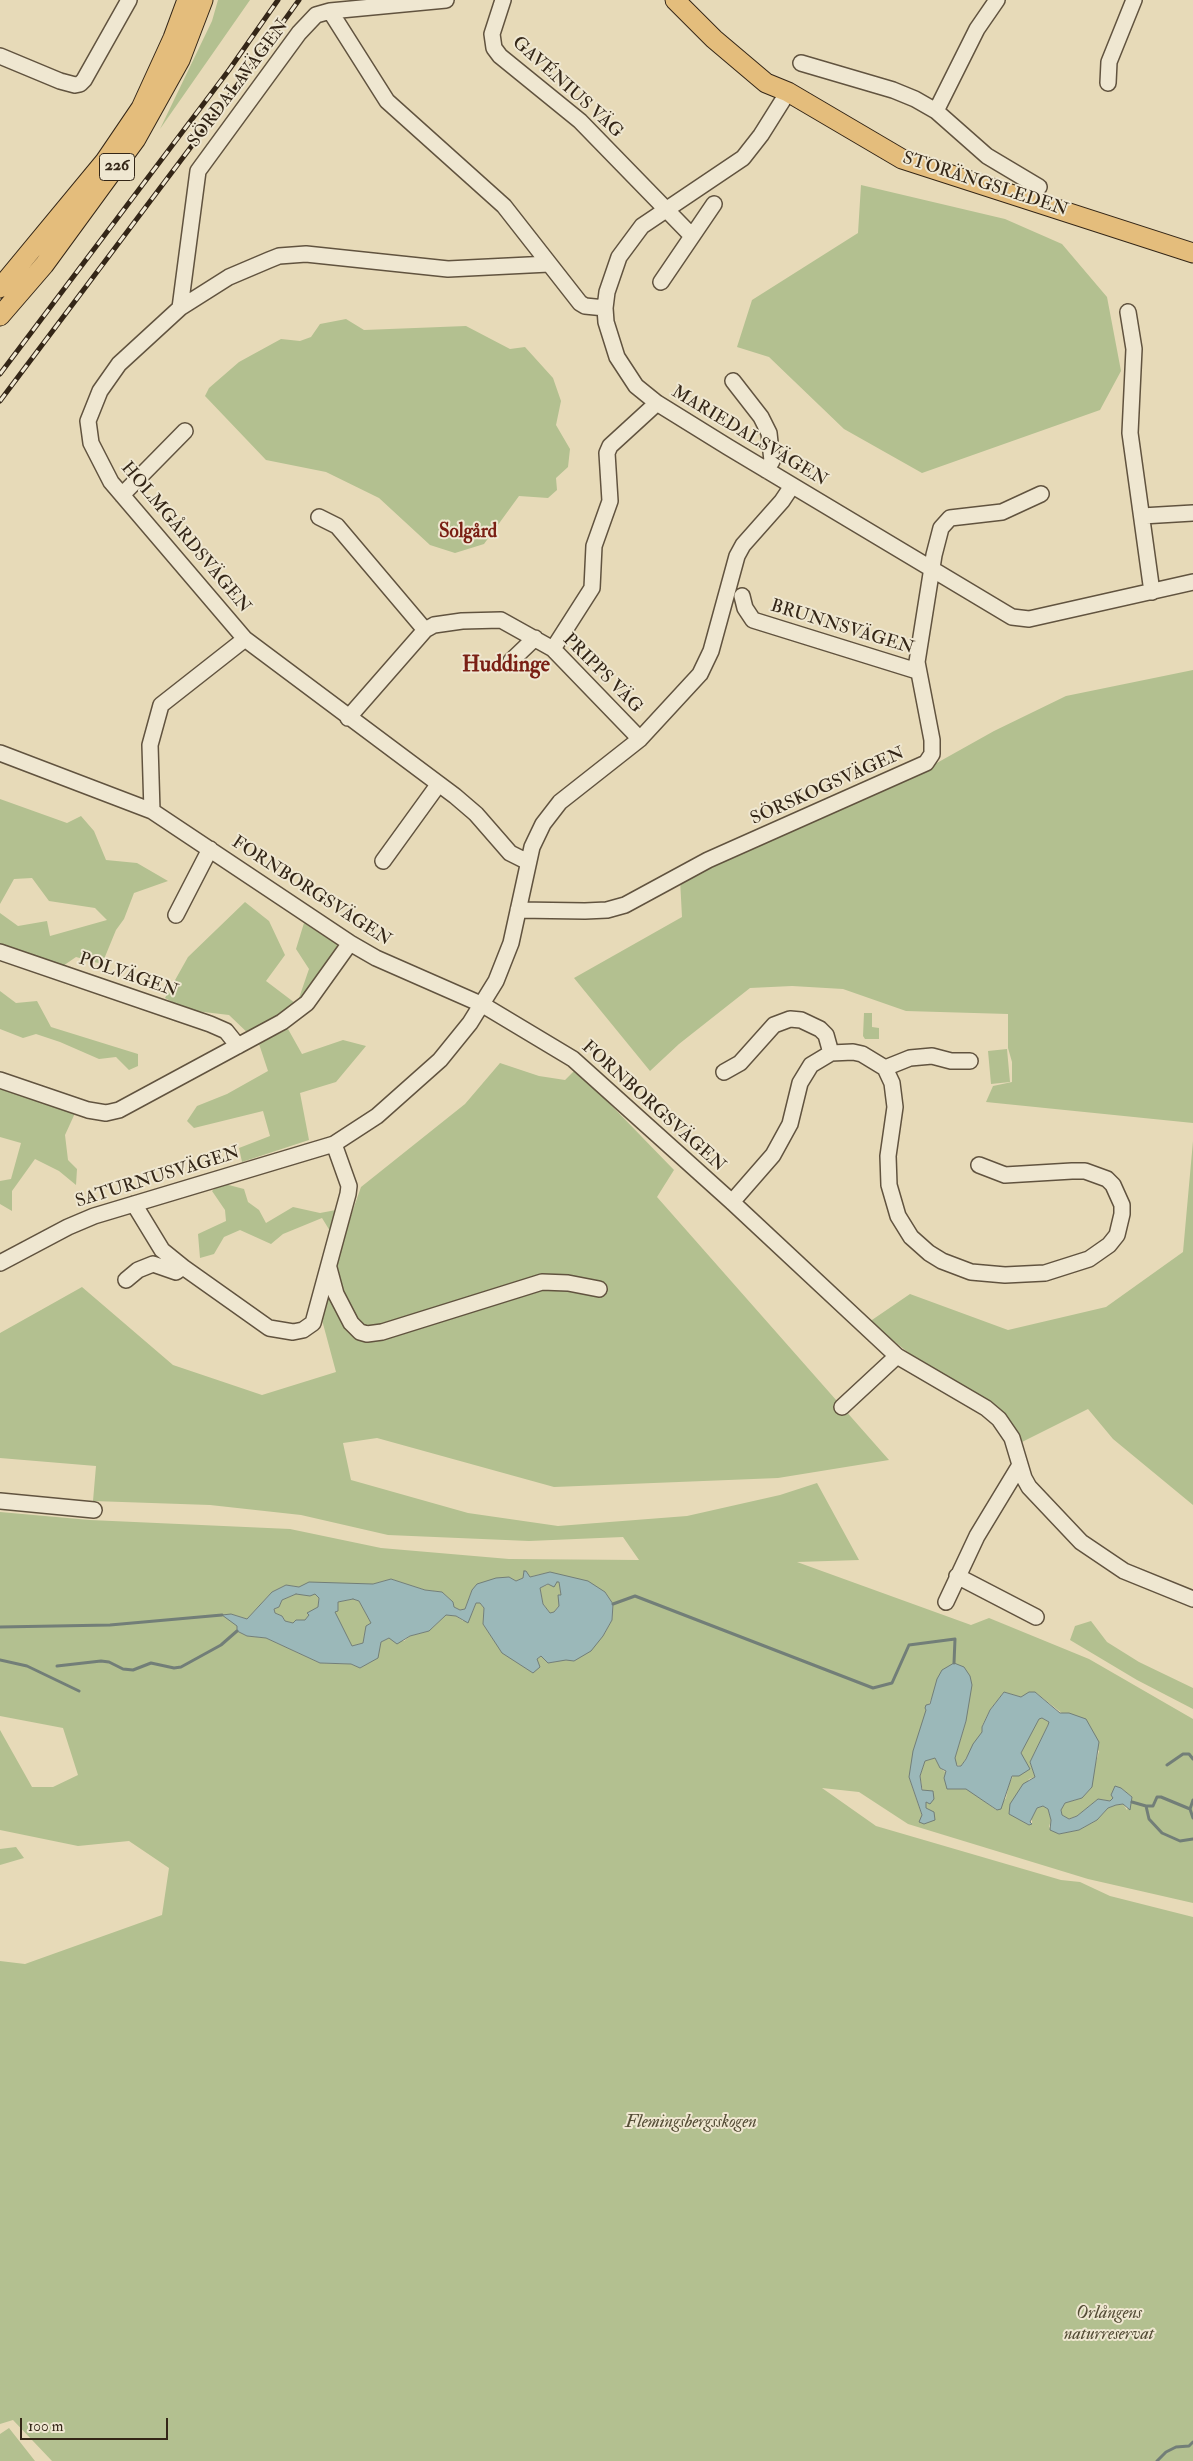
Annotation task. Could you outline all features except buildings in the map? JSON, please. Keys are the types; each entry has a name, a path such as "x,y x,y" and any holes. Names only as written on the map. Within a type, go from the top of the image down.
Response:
{"main road":[{"name":"226","path":"0,288 105,161 141,108 173,38 187,0"},
{"name":"226","path":"0,316 50,258 136,140 180,60 203,0"},
{"name":"STORÄNGSLEDEN","path":"675,0 714,39 766,83 788,92 902,159 1193,253"},
{"name":"STORÄNGSLEDEN","path":"690,0 721,32 776,76 788,92"}],"street":[{"path":"1,59 60,81 74,85 80,84 129,0"},
{"name":"SÖRDALAVÄGEN","path":"180,308 198,171 299,33 316,15 330,11 446,0"},
{"name":"GAVÉNIUS VÄG","path":"503,0 492,34 494,48 500,56 580,121 692,236"},
{"path":"936,111 976,29 997,0"},
{"path":"1108,83 1109,62 1134,0"},
{"path":"330,11 387,101 520,222 580,303 585,306 605,308"},
{"path":"801,63 893,90 936,111 987,156 1038,187"},
{"name":"MARIEDALSVÄGEN","path":"788,92 761,135 743,158 717,178 642,226 618,257 610,277 605,308 610,336 617,357 636,386 656,403 792,486 992,607 1020,619 1193,582"},
{"path":"661,282 714,204"},
{"name":"HOLMGÅRDSVÄGEN","path":"528,862 510,853 476,814 246,639 122,495 104,471 91,443 88,429 90,411 100,391 120,364 180,308 250,266 279,256 294,254 324,254 448,269 550,264"},
{"path":"1128,312 1134,350 1130,433 1152,592"},
{"path":"733,381 761,417 769,432 772,461 766,470"},
{"path":"553,649 592,588 594,546 610,501 607,453 610,446 656,403"},
{"path":"122,495 185,431"},
{"name":"SATURNUSVÄGEN","path":"0,1263 68,1227 94,1216 334,1144 377,1116 440,1060 482,1005 496,981 511,943 528,862 537,835 556,806 640,739 700,674 711,652 737,556 746,540 782,501 792,486"},
{"name":"SÖRSKOGSVÄGEN","path":"518,910 585,911 616,908 728,850 926,763 932,754 932,740 917,671 934,554 941,528 946,521 958,516 1002,512 1041,494"},
{"path":"1142,516 1193,513"},
{"path":"320,517 337,526 426,630 348,718"},
{"name":"BRUNNSVÄGEN","path":"742,596 748,614 753,620 917,671"},
{"name":"PRIPPS VÄG","path":"426,630 434,625 462,621 501,620 553,649 640,739"},
{"name":"PRIPPS VÄG","path":"511,661 535,638"},
{"path":"152,811 150,745 161,706 246,639"},
{"name":"FORNBORGSVÄGEN","path":"0,753 152,811 350,943 376,958 482,1005 573,1059 732,1202 896,1356 986,1408 1000,1419 1012,1438 1029,1487 1081,1542 1124,1571 1193,1599"},
{"path":"383,860 438,785"},
{"path":"176,915 210,849"},
{"path":"0,1080 88,1110 106,1113 119,1110 150,1095 282,1022 302,1008 350,943"},
{"name":"POLVÄGEN","path":"0,952 210,1024 226,1031 238,1046"},
{"path":"724,1072 740,1063 774,1025 790,1019 801,1020 820,1029 826,1035 831,1053"},
{"path":"732,1202 773,1155 790,1124 800,1083 811,1065 831,1053 862,1054 885,1068 892,1083 896,1107 888,1156 889,1185 893,1204 911,1237 929,1253 942,1261 971,1272 1005,1275 1038,1274 1063,1269 1089,1259 1109,1245 1117,1235 1122,1205 1113,1185 1107,1179 1085,1171 1005,1175 979,1165"},
{"path":"885,1068 916,1058 932,1056 951,1061 970,1061"},
{"path":"134,1204 162,1250 183,1267 262,1325 283,1332 303,1330 313,1323 349,1186 334,1144"},
{"path":"126,1280 145,1266 160,1265 176,1272 183,1267"},
{"path":"329,1265 330,1279 350,1322 360,1332 367,1334 382,1332 542,1282 568,1283 599,1289"},
{"path":"842,1407 896,1356"},
{"path":"946,1602 977,1536 1020,1465"},
{"path":"0,1501 94,1510"},
{"path":"958,1576 1036,1617"}],"green space":[{"path":"218,0 250,0 160,129 212,21"},
{"path":"861,185 1005,219 1062,244 1107,297 1121,371 1100,410 922,473 844,429 769,357 737,347 752,300 858,233"},
{"path":"346,319 364,330 466,326 510,349 525,347 553,378 561,401 556,425 570,449 568,467 556,478 557,490 548,498 519,496 484,544 455,553 430,545 379,498 326,472 266,460 205,396 209,388 239,362 281,339 300,341 311,337 320,324"},
{"path":"1193,670 1193,1123 986,1102 993,1086 1012,1082 1012,1062 1008,1048 1008,1014 906,1011 843,989 792,986 750,988 679,1044 650,1071 574,978 682,917 680,879 935,764 994,731 1066,696"},
{"path":"0,799 67,823 81,816 94,831 106,860 137,863 168,881 134,893 124,919 116,930 102,964 76,957 60,968 0,945 0,913 18,926 47,921 50,936 107,920 95,908 49,901 32,878 14,879 0,904"},
{"path":"245,902 269,921 285,955 266,981 295,1003 252,1037 229,1015 187,1010 165,998 188,957"},
{"path":"304,923 338,945 309,1000 299,998 309,969 296,949"},
{"path":"0,991 16,1003 37,1001 51,1027 138,1054 138,1066 129,1070 116,1057 99,1059 36,1034 23,1038 0,1029"},
{"path":"864,1013 872,1013 872,1027 879,1028 879,1039 865,1039 863,1036"},
{"path":"288,1029 302,1054 343,1040 366,1046 336,1082 300,1093 309,1140 242,1162 239,1148 270,1136 263,1111 194,1128 187,1121 197,1106 227,1094 268,1071 259,1044"},
{"path":"1007,1049 1010,1082 991,1084 988,1051"},
{"path":"500,1063 539,1076 565,1080 576,1069 674,1170 657,1197 889,1460 778,1478 554,1487 377,1438 343,1443 351,1480 468,1513 558,1526 687,1516 780,1495 817,1483 859,1560 797,1562 971,1625 989,1618 1089,1659 1193,1719 1193,1903 1088,1879 908,1824 859,1792 822,1788 876,1826 1061,1880 1080,1882 1110,1896 1193,1917 1193,2461 52,2461 13,2420 0,2424 0,1961 25,1964 162,1915 169,1868 129,1841 78,1846 0,1830 0,1730 32,1787 53,1787 78,1775 63,1728 0,1716 0,1512 90,1520 290,1529 381,1548 509,1559 639,1560 623,1537 529,1541 388,1535 301,1515 210,1505 93,1501 96,1466 0,1458 0,1333 82,1287 173,1365 262,1395 336,1372 322,1320 334,1264 361,1187 465,1104","holes":["526,1571 529,1577 550,1572 605,1592 613,1604 612,1620 603,1636 574,1661 566,1659 549,1663 541,1656 537,1659 533,1673 502,1652 483,1624 484,1608 480,1603 476,1603 472,1613 463,1621 456,1616 446,1615 429,1631 410,1636 404,1641 389,1638 381,1642 377,1658 360,1668 351,1664 320,1663 266,1638 247,1636 237,1631 237,1626 231,1614 247,1619 272,1592 286,1585 299,1587 373,1584 391,1579 425,1590 442,1592 453,1602 454,1607 460,1610 465,1609 472,1590 509,1577 516,1581 523,1578","1004,1692 1021,1697 1035,1692 1063,1714 1099,1751 1091,1780 1092,1787 1082,1798 1065,1803 1061,1810 1062,1815 1068,1819 1077,1816 1098,1799 1110,1801 1114,1798 1111,1795 1114,1790 1121,1788 1132,1797 1127,1810 1123,1804 1116,1805 1108,1808 1097,1820 1079,1830 1059,1834 1049,1827 1051,1820 1048,1809 1043,1806 1037,1808 1032,1818 1032,1824 1029,1825 1009,1813 1029,1779 1035,1777 1030,1762 1049,1722 1042,1718 1039,1719 1029,1736 1021,1753 1022,1758 1009,1784 1006,1798 996,1810 940,1768 935,1758 925,1761 920,1776 926,1808 930,1811 920,1822 922,1816 909,1777 927,1710 926,1705 929,1704 933,1695 966,1721 955,1758 955,1764 961,1766 983,1732 982,1726 990,1710"]},
{"path":"0,1085 76,1111 65,1135 68,1160 77,1169 76,1185 59,1171 35,1159 12,1191 12,1211 0,1204 0,1181 11,1179 21,1143 0,1137"},
{"path":"1193,1141 1193,1505 1113,1439 1088,1409 1022,1442 998,1407 927,1367 869,1322 910,1294 1008,1330 1106,1307 1183,1252"},
{"path":"221,1183 244,1189 248,1202 259,1210 266,1223 293,1207 320,1213 336,1210 330,1231 322,1218 283,1234 271,1244 240,1230 224,1237 214,1254 200,1258 198,1234 226,1221 225,1210 212,1191"},
{"path":"557,1581 559,1582 561,1595 559,1606 554,1612 550,1613 543,1604 540,1588"},
{"path":"315,1593 319,1597 318,1607 305,1620 296,1620 293,1623 285,1621 282,1616 275,1613 274,1609 279,1607 282,1600 296,1594"},
{"path":"353,1599 359,1601 371,1623 366,1627 363,1643 352,1646 336,1618 335,1612 338,1602"},
{"path":"1091,1621 1107,1642 1139,1662 1193,1688 1193,1709 1137,1680 1070,1640 1075,1626"},
{"path":"16,1847 24,1858 0,1865 0,1849"},
{"path":"9,2428 35,2461 0,2461 0,2434"}],"water":[{"path":"524,1571 530,1577 550,1572 588,1581 605,1592 613,1604 612,1620 603,1636 591,1651 574,1661 566,1660 548,1663 541,1656 537,1659 540,1667 533,1673 502,1653 483,1624 484,1608 480,1603 476,1603 468,1623 456,1616 446,1615 429,1631 410,1636 397,1644 389,1638 381,1642 378,1658 360,1668 351,1664 320,1663 266,1638 247,1636 237,1631 237,1626 222,1615 231,1614 247,1619 272,1592 286,1585 299,1587 309,1582 373,1584 391,1579 425,1590 442,1592 453,1602 454,1607 460,1610 465,1609 472,1590 477,1584 496,1578 509,1577 516,1581 523,1578","holes":["559,1582 561,1595 558,1595 559,1606 554,1612 550,1613 543,1604 540,1588 548,1584 554,1587","296,1594 310,1596 315,1594 319,1598 318,1607 307,1613 309,1615 305,1620 296,1620 293,1623 285,1621 282,1616 275,1613 274,1609 279,1607 282,1600","353,1599 359,1601 371,1623 366,1626 363,1643 352,1646 335,1612 338,1611 338,1602"]},
{"path":"954,1663 964,1667 970,1676 972,1685 966,1721 955,1758 957,1766 961,1766 966,1759 973,1744 982,1732 982,1727 990,1710 1004,1692 1021,1697 1029,1692 1035,1692 1060,1713 1069,1713 1086,1719 1099,1742 1092,1787 1082,1798 1065,1803 1061,1810 1062,1815 1069,1819 1077,1816 1098,1799 1110,1801 1113,1798 1111,1795 1115,1786 1121,1788 1132,1797 1130,1810 1123,1804 1116,1805 1108,1808 1097,1820 1079,1830 1059,1834 1050,1830 1051,1820 1048,1809 1043,1806 1037,1808 1030,1822 1032,1824 1029,1825 1009,1814 1010,1804 1023,1784 1035,1777 1030,1762 1049,1722 1042,1718 1039,1719 1021,1753 1030,1769 1019,1776 1012,1776 1001,1809 997,1810 966,1789 947,1789 944,1778 946,1771 940,1768 935,1758 925,1761 920,1776 922,1790 933,1791 934,1799 930,1804 926,1802 926,1808 934,1812 935,1820 924,1824 919,1822 922,1815 909,1777 913,1751 926,1705 930,1704 937,1679 942,1670"}],"waterway":[{"path":"613,1604 635,1596 873,1688 892,1683 909,1645 955,1639 954,1663"},
{"path":"0,1627 110,1625 222,1615"},
{"path":"57,1666 101,1661 109,1662 123,1669 133,1670 151,1663 174,1668 181,1667 221,1645 237,1631"},
{"path":"0,1660 27,1666 79,1691"},
{"path":"1167,1765 1183,1754 1189,1754 1193,1759"},
{"path":"1146,1806 1153,1806 1157,1797 1161,1797 1190,1809 1193,1818"},
{"path":"1190,1809 1193,1800"},
{"path":"1132,1802 1146,1806 1149,1819 1162,1833 1180,1841 1193,1839"},
{"path":"1157,2461 1166,2452 1176,2447 1189,2446 1193,2442"}],"railway":[{"path":"0,374 229,70 278,0"},
{"path":"0,401 242,79 299,0"}],"district":[{"name":"Solgård","path":"468,533"},
{"name":"Huddinge","path":"506,666"}],"park label":[{"name":"Flemingsbergsskogen","path":"691,2123"},
{"name":"Orlångens naturreservat","path":"1109,2324"}]}
